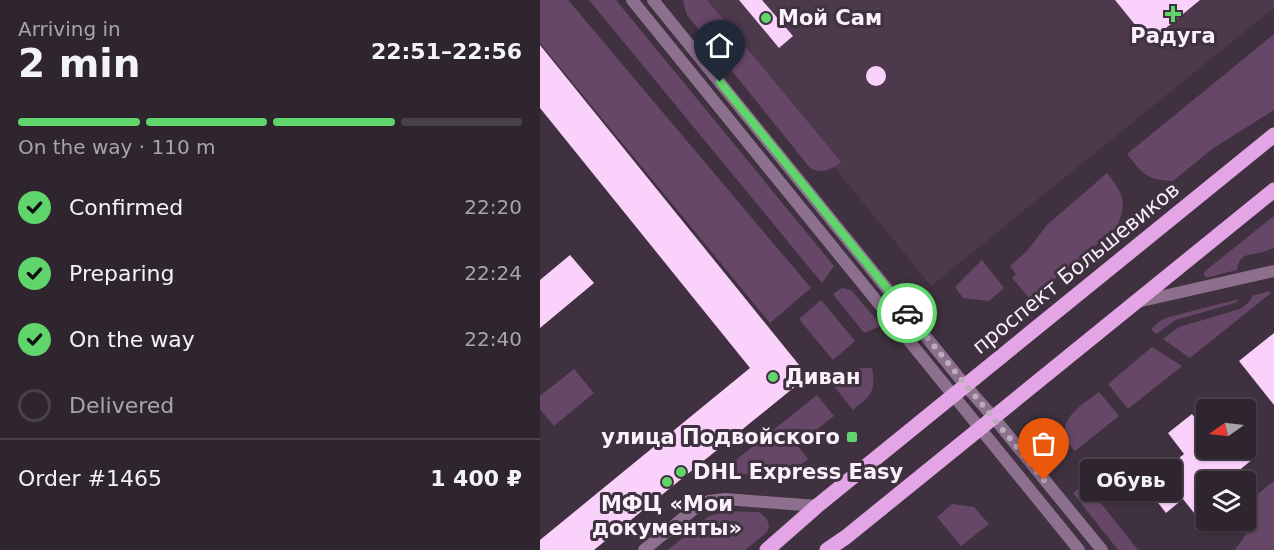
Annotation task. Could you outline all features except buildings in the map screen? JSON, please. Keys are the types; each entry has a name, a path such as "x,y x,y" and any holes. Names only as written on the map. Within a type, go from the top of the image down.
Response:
{"main road":[{"name":"проспект Большевиков","path":"767,550 952,395 1274,135"},
{"path":"827,550 844,544 980,428 1274,190"}],"street":[{"path":"632,0 1079,550"},
{"path":"653,0 1102,550"},
{"path":"1136,302 1274,271"},
{"path":"644,550 694,509 709,501 725,499 817,506"}],"shaded area":[{"path":"540,0 568,0 811,288 770,323 540,43"},
{"path":"589,0 616,0 834,266 822,283"},
{"path":"684,0 707,0 841,162 826,170 818,171 810,168 687,15"},
{"path":"698,0 1274,0 1274,8 931,286"},
{"path":"1274,34 1274,110 1212,149 1173,181 1157,179 1141,171 1127,154"},
{"path":"1107,173 1122,199 1122,211 1117,228 1030,299 1012,278 1016,274 1010,266 1027,251 1047,225"},
{"path":"1274,216 1274,248 1247,255 1240,261 1237,270 1209,277 1204,275 1204,272"},
{"path":"982,260 1004,288 989,301 963,298 955,287"},
{"path":"842,288 851,290 880,324 878,327 864,333 833,294"},
{"path":"1269,291 1271,293 1190,358 1163,339 1179,327 1240,309 1249,302 1252,296"},
{"path":"1239,299 1235,303 1176,320 1156,334 1151,329 1169,317"},
{"path":"821,300 855,341 833,360 799,319"},
{"path":"1152,347 1182,366 1128,409 1108,384"},
{"path":"872,368 871,393 853,410 833,385 852,370"},
{"path":"574,369 594,393 554,426 540,409 540,396"},
{"path":"1099,392 1119,416 1075,451 1068,441 1065,432 1066,425 1080,406"},
{"path":"817,395 834,416 797,445 808,459 790,473 717,475"},
{"path":"1274,481 1274,550 1235,550 1248,531 1256,531 1256,495"},
{"path":"1085,483 1138,550 1118,550 1073,493"},
{"path":"952,504 974,507 989,524 961,546 937,517"},
{"path":"726,511 759,512 767,519 769,527 766,533 745,550 668,550 709,516"}],"way so far":[{"path":"907,313 1044,480"}],"place":[{"name":"Радуга","path":"1173,14"},
{"name":"Мой Сам","path":"766,18"},
{"name":"Диван","path":"773,377"},
{"name":"улица Подвойского","path":"852,437"},
{"name":"DHL Express Easy","path":"681,472"},
{"name":"Обувь","path":"1044,480"},
{"name":"МФЦ «Мои документы»","path":"667,482"}],"route":[{"path":"720,82 907,313"}]}
